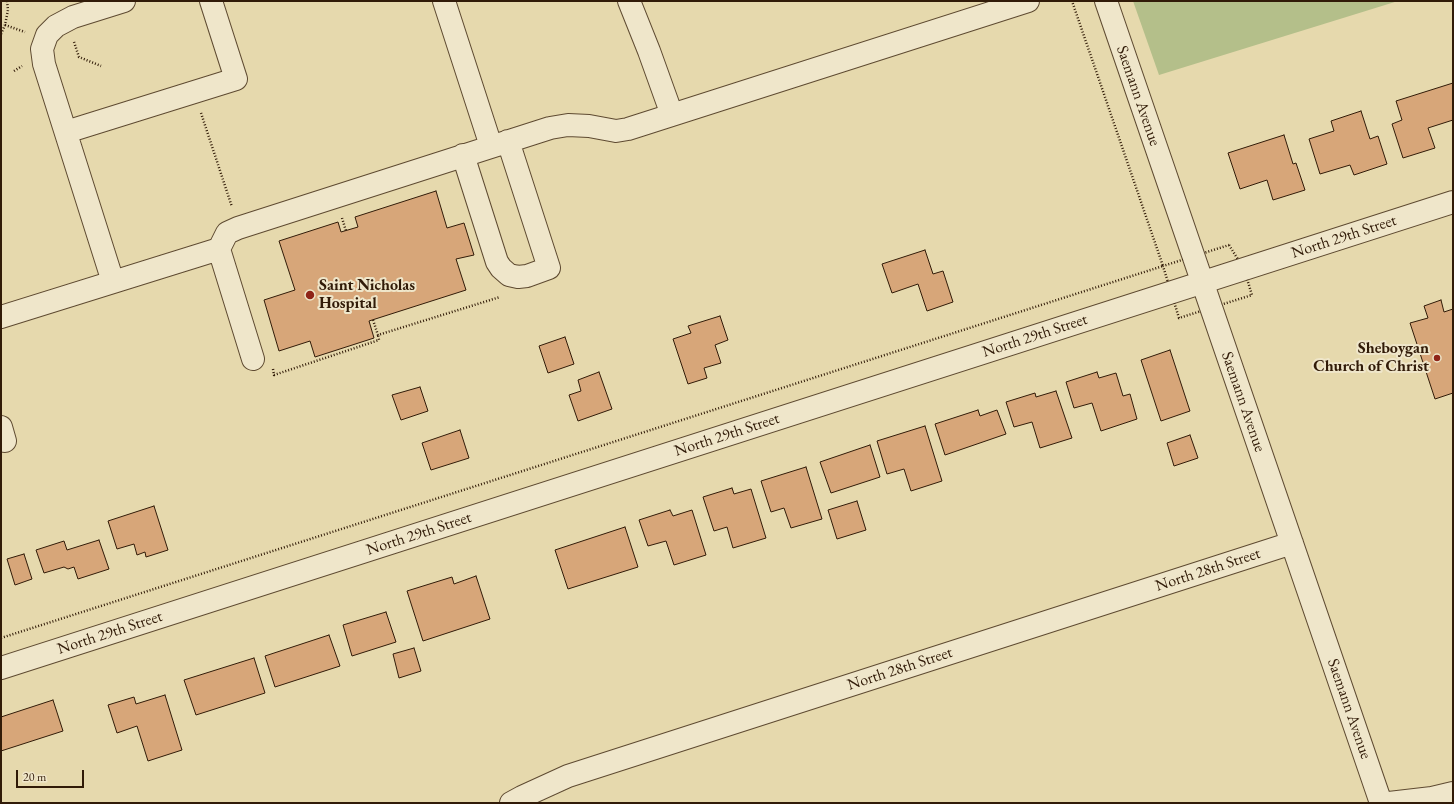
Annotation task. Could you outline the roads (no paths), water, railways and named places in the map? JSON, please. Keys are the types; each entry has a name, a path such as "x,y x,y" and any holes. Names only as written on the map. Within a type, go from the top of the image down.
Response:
{"street":[{"path":"113,282 44,64 42,49 47,35 56,26 73,17 124,1"},
{"path":"66,132 236,79 211,1"},
{"path":"444,1 549,268 527,276 518,277 509,275 500,268 463,156"},
{"path":"629,1 672,115"},
{"path":"1,316 219,249 227,233 238,228 550,128 568,125 589,126 616,131 628,129 1028,1"},
{"name":"Saemann Avenue","path":"1106,1 1381,803"},
{"name":"North 29th Street","path":"1,668 1453,202"},
{"path":"219,249 262,363"},
{"name":"North 28th Street","path":"511,803 568,776 1292,543"},
{"path":"1389,803 1432,798 1453,793"}],"place":[{"name":"Saint Nicholas Hospital","path":"310,295"},
{"name":"Sheboygan Church of Christ","path":"1437,358"}]}
